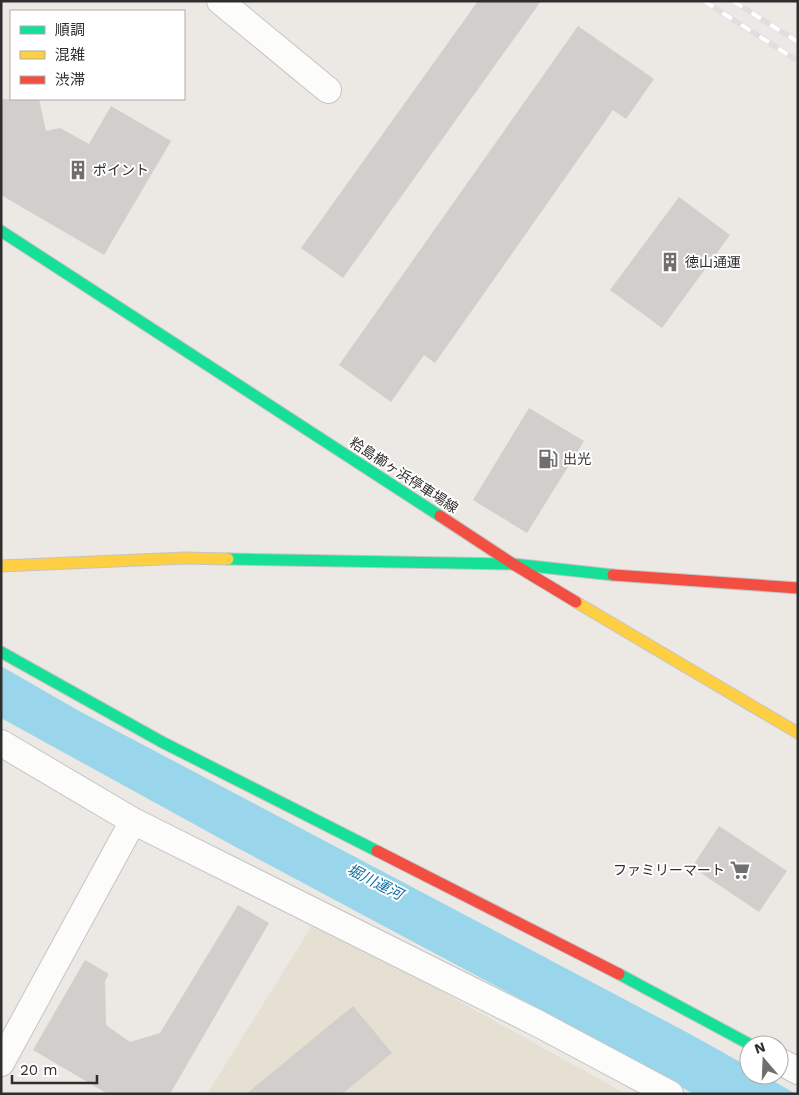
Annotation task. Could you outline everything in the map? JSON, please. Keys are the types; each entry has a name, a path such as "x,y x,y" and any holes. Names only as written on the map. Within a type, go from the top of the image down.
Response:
{"street":[{"path":"220,1 328,90"},
{"name":"粭島櫛ヶ浜停車場線","path":"1,230 513,564 798,733"},
{"path":"1,566 185,558 513,564 608,575 798,588"},
{"path":"1,652 162,742 620,975 739,1039"},
{"path":"1,743 133,821 539,1024 670,1094"},
{"path":"1,1063 133,821"}],"shaded area":[{"path":"315,921 626,1094 207,1094"}],"water":[{"name":"堀川運河","path":"1,666 81,712 739,1061 739,1085 780,1085 796,1094 694,1094 1,718"}],"building":[{"path":"478,1 541,1 343,278 301,248"},
{"path":"578,26 654,79 626,119 613,110 435,363 424,355 391,402 339,365"},
{"name":"ポイント","path":"1,99 39,100 46,131 60,128 89,144 111,106 171,141 104,255 1,195"},
{"name":"徳山通運","path":"679,197 730,235 662,328 610,290"},
{"path":"529,408 584,441 527,533 473,500"},
{"path":"719,826 787,871 759,912 692,867"},
{"path":"238,905 269,923 170,1094 108,1094 33,1050 85,960 109,974 105,981 106,1025 130,1042 160,1033"},
{"path":"353,1006 392,1053 342,1094 246,1094"}],"railway":[{"path":"704,1 798,61"},
{"path":"733,1 798,42"}],"traffic: fast":[{"path":"1,231 440,516"},
{"path":"228,559 513,564 613,575"},
{"path":"1,652 162,742 377,851"},
{"path":"619,974 739,1039"}],"traffic: slow":[{"path":"1,566 185,558 228,559"},
{"path":"576,602 798,733"}],"traffic: jam":[{"path":"440,516 513,564 576,602"},
{"path":"613,575 798,588"},
{"path":"377,851 619,974"}],"place":[{"name":"ポイント","path":"78,170"},
{"name":"徳山通運","path":"670,262"},
{"name":"出光","path":"548,459"},
{"name":"ファミリーマート","path":"740,870"}]}
